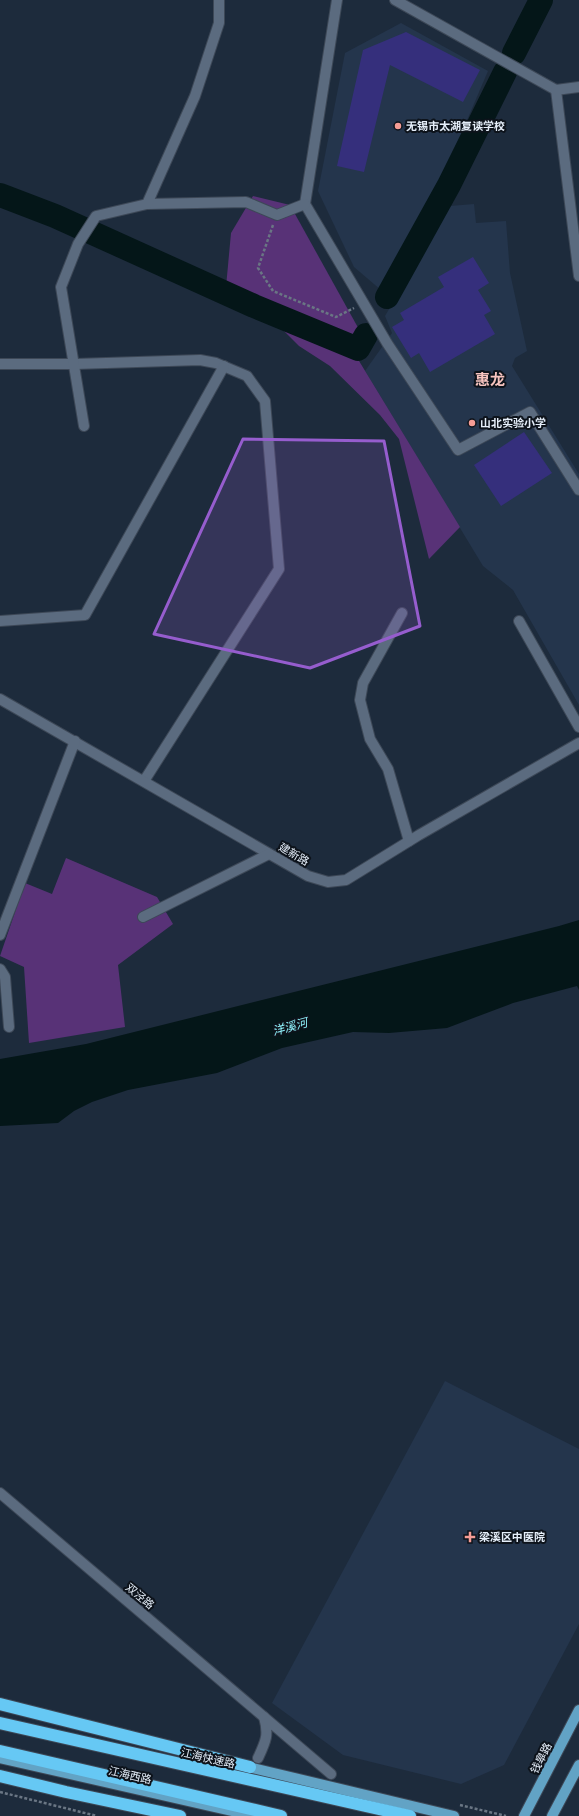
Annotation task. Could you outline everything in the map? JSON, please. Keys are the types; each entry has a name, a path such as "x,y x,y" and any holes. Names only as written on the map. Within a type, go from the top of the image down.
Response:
{"highway":[{"path":"0,1704 250,1767"},
{"name":"江海快速路","path":"0,1723 410,1816"},
{"path":"0,1751 281,1816"},
{"path":"0,1776 66,1792 180,1816"}],"main road":[{"path":"0,1710 250,1767 454,1816"},
{"name":"钱皋路","path":"524,1816 579,1710"},
{"name":"江海西路","path":"0,1758 254,1816"},
{"path":"552,1816 579,1765"}],"street":[{"path":"147,204 195,96 219,23 218,0"},
{"path":"337,0 305,204 387,343 458,450 530,412 579,490"},
{"path":"395,0 556,90 579,87"},
{"path":"556,90 579,276"},
{"path":"84,426 75,364 61,287 78,244 96,216 147,204 246,202 277,215 305,204"},
{"path":"0,364 75,364 200,360 224,366 247,376 265,400 279,570 144,781"},
{"path":"0,622 85,616 224,366"},
{"path":"402,613 363,683 360,700 370,739 388,769 409,841"},
{"path":"519,621 579,727"},
{"name":"建新路","path":"0,699 308,876 328,882 346,880 409,841 579,743"},
{"path":"0,935 75,741"},
{"path":"143,917 269,854"},
{"path":"0,969 5,977 9,1027"},
{"name":"双泾路","path":"0,1493 330,1774"},
{"path":"258,1758 266,1743 267,1730 264,1717"}],"path":[{"path":"277,215 258,268 273,291 336,317 363,303"},
{"path":"0,1792 97,1816"}],"highlighted area":[{"path":"243,439 384,441 420,626 310,668 154,634"}],"shaded area":[{"name":"无锡市太湖复读学校","path":"401,23 488,71 441,181 381,290 354,267 318,191 345,53"},
{"path":"253,196 290,205 361,333 356,342 226,287 231,233"},
{"name":"山北实验小学","path":"474,204 476,223 506,221 510,273 527,351 515,358 512,366 579,474 579,705 513,590 483,566 365,371 392,333 385,316 450,206"},
{"path":"278,325 356,356 460,527 429,559 399,439 380,415 330,366 299,346"},
{"path":"66,858 157,897 173,924 118,965 125,1027 29,1043 24,967 0,956 25,883 52,894"},
{"name":"梁溪区中医院","path":"445,1381 579,1449 579,1624 504,1765 461,1784 343,1755 272,1703"}],"water":[{"name":"洋溪河","path":"579,920 579,990 577,986 513,1003 447,1028 389,1033 353,1032 282,1048 217,1073 128,1090 92,1102 74,1111 58,1123 0,1126 0,1059 86,1044"}],"building":[{"path":"406,32 480,70 463,102 390,65 364,172 337,166 363,50"},
{"path":"473,257 489,283 478,290 491,311 484,315 495,334 430,372 419,353 411,358 392,327 404,320 400,313 444,287 438,277"},
{"path":"524,432 552,473 501,506 474,465"}],"waterway":[{"path":"514,53 541,0"},
{"path":"387,297 449,185 505,72"},
{"path":"0,195 55,216 254,306 358,349 366,335"}],"place":[{"name":"无锡市太湖复读学校","path":"398,126"},
{"name":"山北实验小学","path":"472,423"},
{"name":"梁溪区中医院","path":"470,1537"}],"district":[{"name":"惠龙","path":"490,380"}]}
